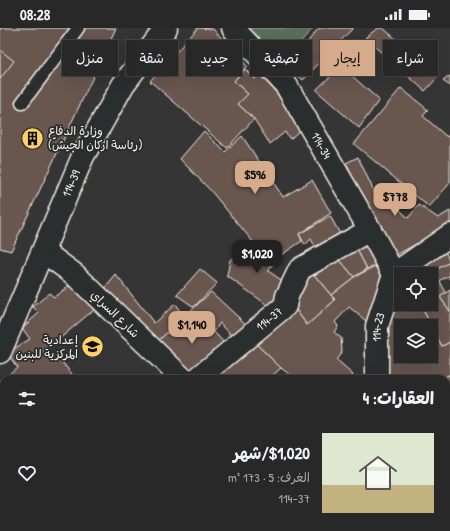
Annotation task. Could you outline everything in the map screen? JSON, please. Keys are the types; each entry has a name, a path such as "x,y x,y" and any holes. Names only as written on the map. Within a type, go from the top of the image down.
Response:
{"street":[{"name":"114-39","path":"0,352 44,252 83,156 123,85 166,28"},
{"name":"114-34","path":"233,28 286,85 394,274"},
{"name":"114-37","path":"202,375 285,306 287,296 300,270 370,230"},
{"path":"404,267 450,236"},
{"name":"شارع السراي","path":"44,252 74,274 179,375"},
{"name":"114-23","path":"377,375 377,326 394,274"}],"lane":[{"path":"22,103 78,28"}],"green space":[{"path":"242,28 313,28 303,40 257,40"}],"building":[{"path":"0,28 6,28 0,35"},
{"name":"وزارة الدفاع (رئاسة اركان الجيش)","path":"0,28 116,28 110,40 62,40 62,76 93,76 11,251 0,248"},
{"path":"198,28 213,29 223,40 187,40"},
{"path":"319,28 353,28 341,40 320,40 320,62 312,71 312,40 309,40"},
{"path":"378,28 383,28 397,40 383,40 383,54 375,47 375,40 367,40 365,38"},
{"path":"186,41 186,76 238,76 234,81 248,94 238,104 254,119 227,148 150,81 155,76 178,76 178,50"},
{"path":"0,50 14,61 0,79"},
{"path":"242,61 247,66 242,72"},
{"path":"245,69 254,79 256,76 261,76 283,100 300,130 290,139 285,132 270,144 254,119 238,104 248,94 234,81 239,76 242,76 242,72"},
{"path":"299,76 307,76 303,80"},
{"path":"331,76 352,76 379,100 359,128 316,90"},
{"path":"408,76 439,76 425,91"},
{"path":"450,76 450,86 443,81"},
{"path":"401,88 428,110 423,116 447,137 450,133 450,183 429,207 354,144"},
{"path":"204,131 225,152 242,136 283,197 312,180 331,213 299,234 302,241 278,257 269,249 264,255 211,191 180,159"},
{"path":"358,157 378,200 386,196 408,218 419,205 438,218 450,211 450,225 389,259 346,163"},
{"path":"330,216 344,241 318,252 311,239 305,245 299,234"},
{"path":"367,235 380,264 367,269 354,244"},
{"path":"252,241 264,255 269,249 278,257 268,271 287,284 273,309 227,276 230,260"},
{"path":"354,244 367,269 354,277 334,253"},
{"path":"444,249 450,262 438,269 438,267 415,267"},
{"path":"334,253 354,277 331,295 310,270"},
{"path":"450,262 450,279 449,276 438,282 438,269"},
{"path":"380,264 389,279 371,325 349,307 335,322 338,326 334,332 341,338 342,352 336,360 353,375 291,375 281,368 251,339 294,307 307,325 335,300 331,295 354,277"},
{"path":"200,269 217,283 194,307 177,295"},
{"path":"310,270 335,300 307,325 289,300"},
{"path":"116,275 154,323 175,304 184,317 156,343 102,292"},
{"path":"76,281 98,306 44,352 52,363 59,358 73,375 8,375 17,367 7,353 30,339 22,328 39,313 33,307 49,293 54,297"},
{"path":"440,281 446,293 440,297 450,311 450,342 442,346 438,338 438,319 428,319 424,311 438,311 438,282"},
{"path":"450,290 450,311 440,297"},
{"path":"211,292 250,328 235,339 220,323 214,332 189,312"},
{"path":"394,303 394,311 424,311 428,319 394,319 394,363 438,363 438,338 442,346 450,342 450,374 389,375 384,369 384,336"},
{"path":"189,312 214,332 227,346 195,375 189,375 156,343"},
{"path":"251,339 281,368 273,375 209,375"}],"place":[{"name":"وزارة الدفاع (رئاسة اركان الجيش)","path":"32,138"},
{"name":"إعدادية المركزية للبنين","path":"93,347"}]}
